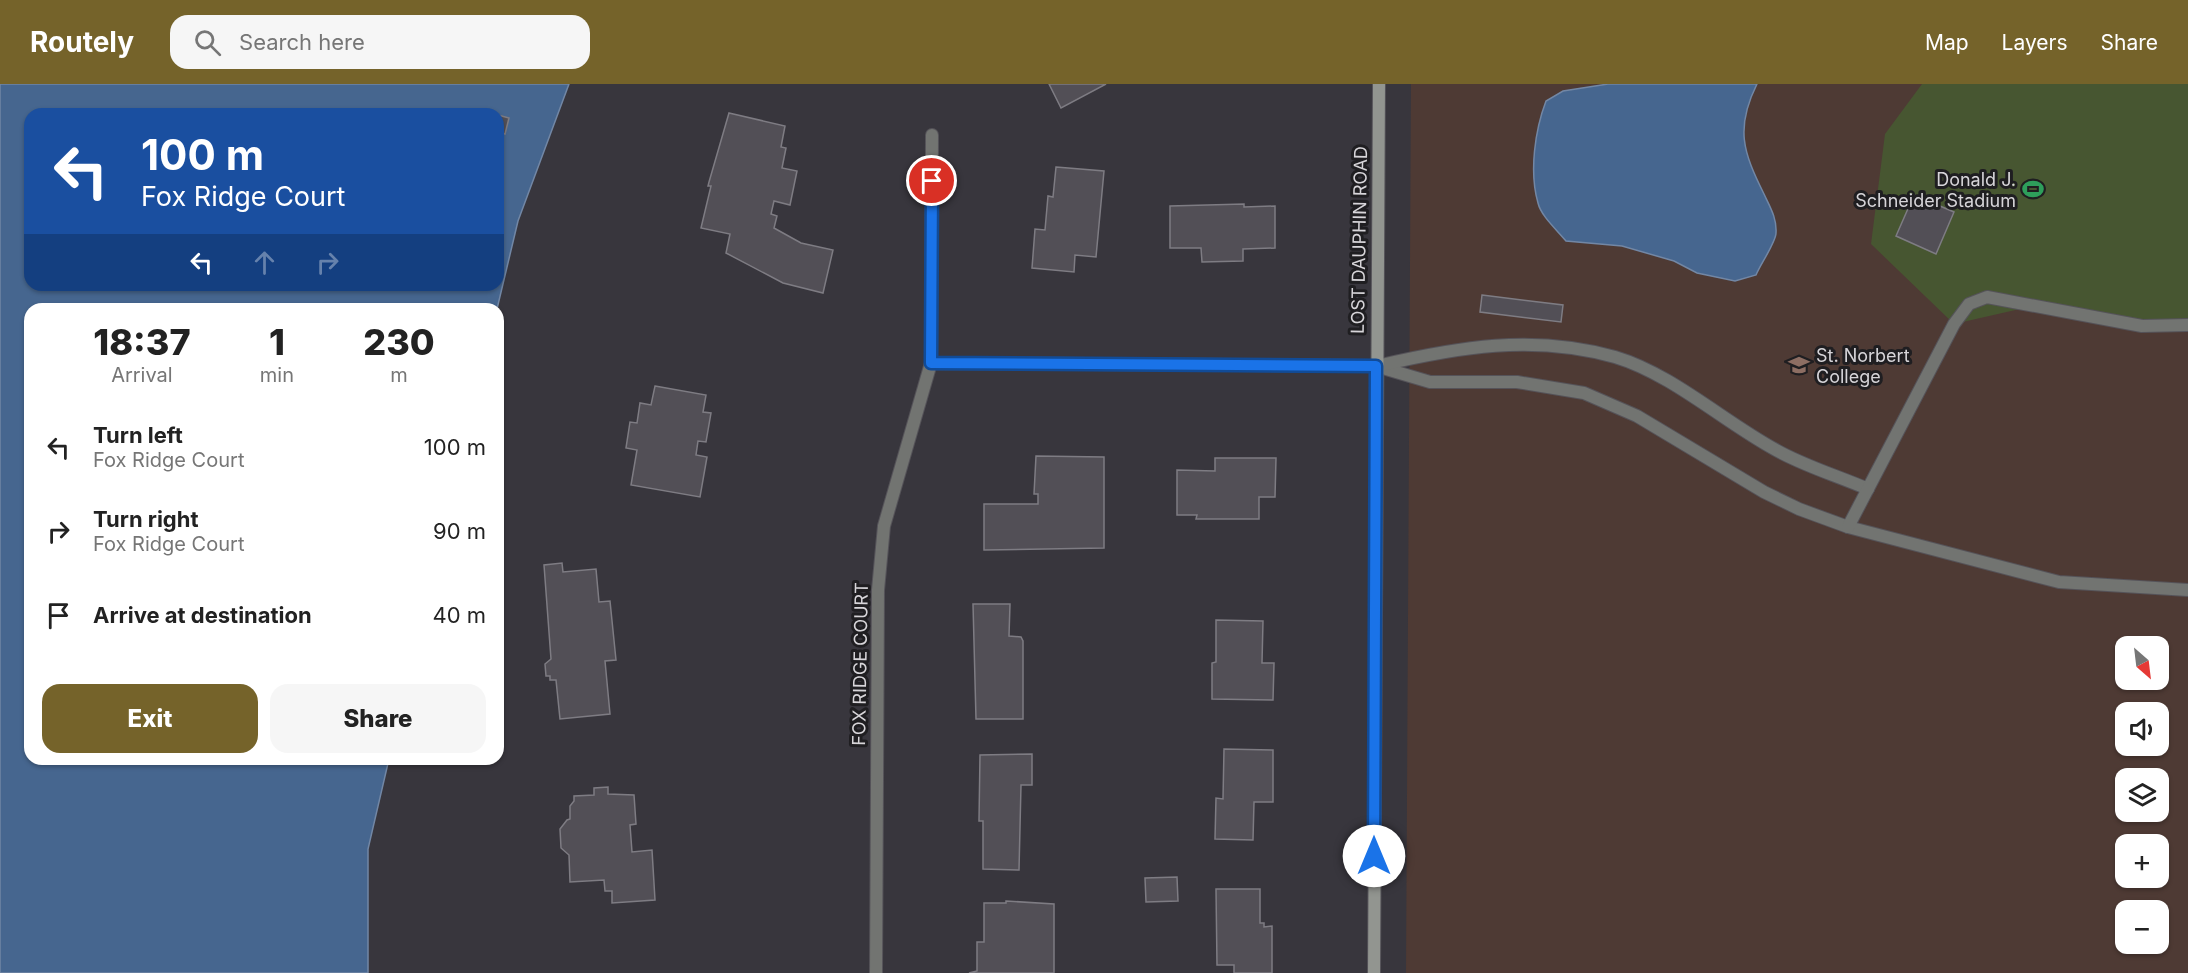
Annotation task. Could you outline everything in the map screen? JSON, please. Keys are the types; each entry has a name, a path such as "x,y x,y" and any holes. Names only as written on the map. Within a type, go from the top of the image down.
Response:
{"main road":[{"name":"LOST DAUPHIN ROAD","path":"1374,973 1379,84"}],"street":[{"name":"FOX RIDGE COURT","path":"876,973 878,590 884,526 931,363 932,135"},
{"path":"1848,527 1954,324 1969,304 1987,297 2142,326 2188,325"},
{"path":"931,363 1376,366 1449,349 1500,344 1568,348 1616,358 1652,373 1777,451 1868,489"},
{"path":"1376,366 1430,382 1517,382 1584,393 1637,416 1764,492 1799,509 1848,527 2059,582 2188,590"}],"shaded area":[{"name":"St. Norbert College","path":"1411,84 2188,84 2188,973 1406,973"}],"green space":[{"name":"Donald J. Schneider Stadium","path":"1922,84 2188,84 2188,325 2033,306 1954,324 1871,244 1885,134"}],"water":[{"path":"0,84 569,84 518,221 504,280 504,108 24,108 24,291 501,291 498,303 24,303 24,765 388,765 368,849 368,973 0,973"},
{"path":"1608,84 1757,84 1746,114 1744,140 1751,165 1773,213 1776,233 1756,275 1735,281 1697,273 1674,261 1622,246 1566,241 1546,218 1535,191 1534,151 1546,101 1563,91"}],"building":[{"path":"1049,84 1106,84 1061,108"},
{"path":"729,113 785,126 781,147 786,148 782,168 797,171 790,205 774,201 771,214 777,216 774,228 801,243 833,250 823,293 783,283 726,253 730,234 701,228 711,186 708,186"},
{"path":"504,117 509,118 504,134"},
{"path":"1056,167 1104,171 1096,257 1075,255 1074,272 1032,268 1035,229 1045,230 1048,196 1053,197"},
{"path":"1914,195 1954,212 1936,254 1896,236"},
{"path":"1244,204 1244,207 1275,206 1275,248 1243,249 1243,261 1202,262 1201,248 1170,248 1170,206"},
{"path":"1482,295 1563,305 1561,322 1480,312"},
{"path":"655,386 706,395 703,412 711,413 706,442 698,441 696,455 707,457 700,497 631,485 637,450 626,448 630,422 637,423 640,403 651,405"},
{"path":"1036,456 1104,457 1104,548 984,550 984,504 1038,504 1038,494 1034,494"},
{"path":"1215,458 1276,458 1275,497 1259,497 1259,519 1196,519 1197,515 1177,515 1177,470 1215,471"},
{"path":"562,563 563,572 596,569 599,602 610,601 616,660 605,661 610,714 560,719 556,680 550,680 550,676 546,676 545,664 551,659 544,565"},
{"path":"973,604 1010,604 1009,636 1021,637 1023,641 1023,719 976,719"},
{"path":"1216,620 1263,621 1262,663 1274,663 1273,700 1212,699 1212,663 1216,662"},
{"path":"1224,749 1273,750 1273,802 1254,802 1253,840 1215,839 1216,798 1223,799"},
{"path":"1032,754 1032,785 1021,785 1019,870 983,869 983,821 979,821 980,755"},
{"path":"608,787 608,794 634,795 636,824 630,825 632,852 652,850 655,900 612,903 612,891 605,891 604,880 570,882 569,855 561,848 560,829 570,819 570,806 574,801 574,796 594,795 594,788"},
{"path":"1177,877 1178,901 1146,902 1145,878"},
{"path":"1216,889 1260,889 1260,923 1264,923 1264,927 1272,926 1272,973 1234,973 1234,965 1217,965"},
{"path":"1006,901 1054,904 1054,973 969,973 977,971 977,942 984,942 984,903 1006,903"}],"place":[{"name":"Donald J. Schneider Stadium","path":"2033,189"},
{"name":"St. Norbert College","path":"1799,365"}],"route":[{"path":"932,181 931,363 1376,366 1374,856"}]}
